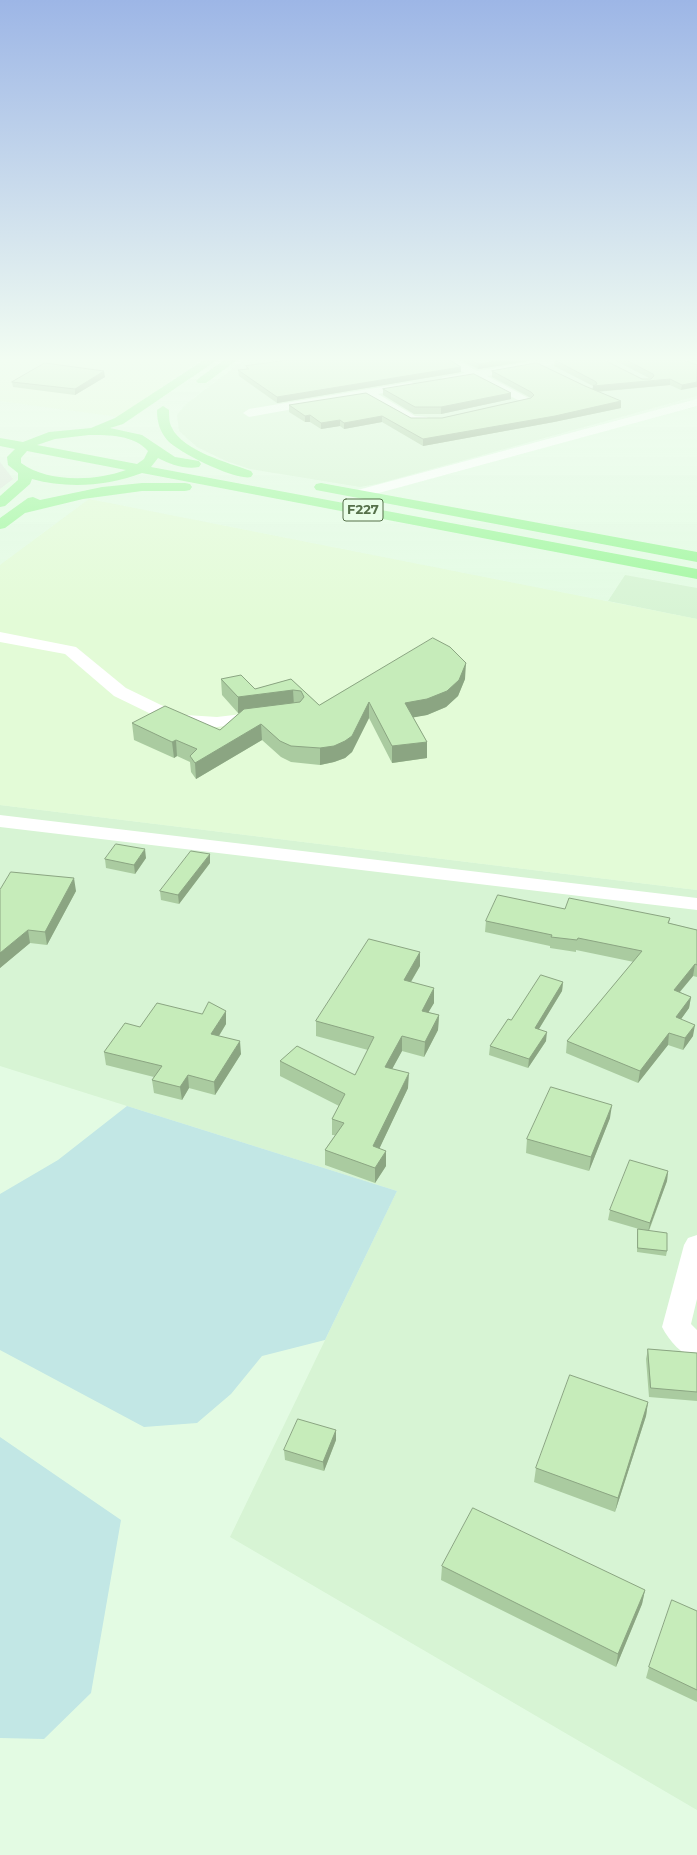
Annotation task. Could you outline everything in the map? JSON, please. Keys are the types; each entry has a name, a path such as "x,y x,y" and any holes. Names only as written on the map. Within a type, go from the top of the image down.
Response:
{"main road":[{"path":"24,447 14,457 15,465 25,473 63,481 86,481"},
{"name":"F227","path":"24,447 528,538 697,565"},
{"name":"F227","path":"49,447 203,480"},
{"path":"152,447 155,451 171,460 262,476"},
{"path":"184,447 193,453 246,474"},
{"path":"0,525 40,496 56,488 86,481 129,474 144,467 153,459 155,451"},
{"path":"0,452 14,457"},
{"path":"0,503 25,481 25,473"},
{"path":"109,478 203,480 697,582"},
{"path":"21,510 59,498 111,489 154,487 203,480"},
{"path":"306,484 697,557"},
{"name":"F227","path":"528,538 697,574"}],"street":[{"path":"359,494 533,447"},
{"path":"409,504 406,496 414,488 562,447"},
{"path":"0,638 70,650 120,692 155,710 184,720 217,722 278,714"},
{"path":"0,820 697,904"},
{"path":"697,1245 676,1327 697,1348"}],"shaded area":[{"path":"197,447 513,447 377,484 360,487 250,469 226,461"},
{"path":"0,462 13,479 0,489"},
{"path":"89,499 697,619 697,890 0,805 0,565"},
{"path":"625,575 697,588 697,619 608,601"},
{"path":"0,805 697,890 697,1810 230,1537 397,1191 0,1066"},
{"path":"127,1106 397,1191 325,1340 262,1356 231,1394 197,1423 144,1427 0,1350 0,1194 58,1160"},
{"path":"0,1437 121,1520 91,1693 44,1739 0,1738"}],"building":[{"path":"433,638 450,647 466,663 459,680 447,691 427,699 405,703 427,742 392,746 369,702 352,736 334,746 320,748 291,746 280,741 261,724 195,763 190,756 197,749 176,740 172,742 132,723 165,706 220,730 244,709 300,702 304,697 301,691 293,690 238,697 221,679 241,675 255,689 291,679 319,705"},
{"path":"116,844 145,849 134,865 105,859"},
{"path":"191,851 210,854 178,895 160,891"},
{"path":"11,872 74,878 45,932 28,930 0,953 0,890"},
{"path":"498,895 565,909 569,898 670,918 668,923 697,930 697,965 695,964 674,990 691,997 676,1017 695,1025 685,1038 669,1033 640,1071 567,1041 642,951 578,938 577,940 551,937 552,935 486,921"},
{"path":"369,939 420,952 404,980 434,988 422,1011 439,1015 425,1042 402,1036 385,1067 409,1073 373,1146 386,1151 375,1168 325,1150 344,1123 332,1119 345,1094 280,1061 297,1046 355,1075 374,1037 316,1021"},
{"path":"541,975 563,982 535,1028 547,1032 529,1059 490,1046 508,1019 511,1020"},
{"path":"209,1002 226,1011 211,1034 240,1041 214,1082 188,1075 180,1087 152,1080 162,1066 104,1052 125,1023 140,1027 157,1003 202,1014"},
{"path":"551,1087 612,1105 591,1157 527,1139"},
{"path":"630,1160 668,1171 650,1223 610,1210"},
{"path":"638,1229 667,1233 667,1251 638,1248"},
{"path":"648,1349 697,1353 697,1392 651,1388"},
{"path":"570,1375 648,1402 618,1498 536,1468"},
{"path":"298,1419 336,1430 323,1462 284,1450"},
{"path":"473,1508 645,1590 618,1654 442,1566"},
{"path":"672,1600 697,1611 697,1690 649,1667"}]}
